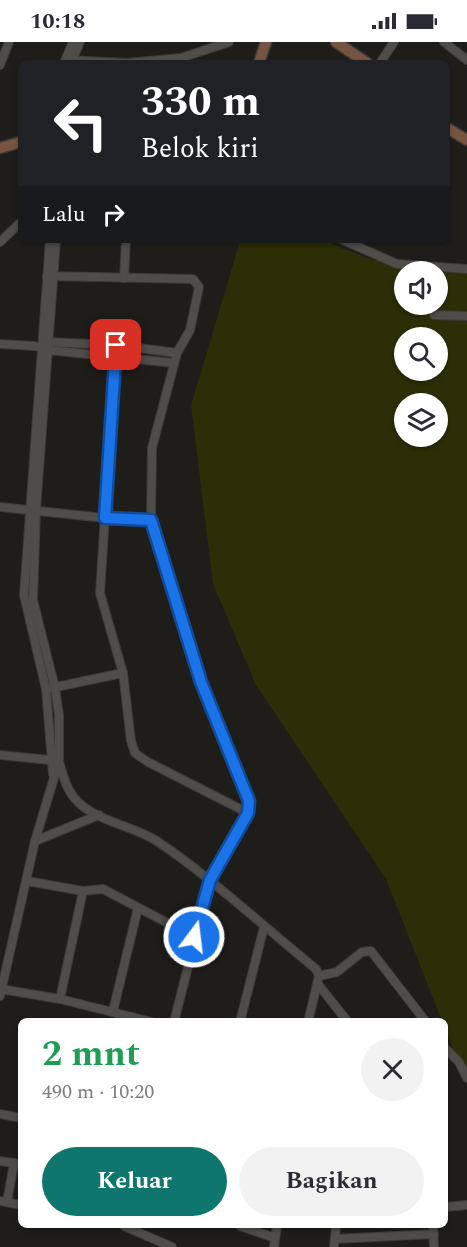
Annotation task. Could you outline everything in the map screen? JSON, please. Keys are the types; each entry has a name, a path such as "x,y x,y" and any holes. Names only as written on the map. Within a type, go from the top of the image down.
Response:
{"street":[{"path":"0,65 9,42"},
{"path":"68,60 73,42"},
{"path":"69,60 80,42"},
{"path":"159,60 181,58 229,42"},
{"path":"260,60 266,42"},
{"path":"336,42 363,60"},
{"path":"382,60 394,42"},
{"path":"444,42 467,60"},
{"path":"454,42 455,52"},
{"path":"450,130 467,140"},
{"path":"0,148 18,143"},
{"path":"0,242 18,225"},
{"path":"50,243 50,276"},
{"path":"53,776 46,689 24,595 33,510 43,346 56,243"},
{"path":"123,278 126,243"},
{"path":"350,243 397,264 467,268"},
{"path":"50,276 197,281 199,287 190,330 177,353 152,448 151,520 201,682 249,801 248,813 210,880 175,1018"},
{"path":"434,315 467,316"},
{"path":"0,344 116,345 177,353"},
{"path":"116,345 100,593 123,673 131,741 135,753 148,762 248,813"},
{"path":"43,346 174,363"},
{"path":"0,507 105,518 151,520"},
{"path":"33,510 33,600 55,688 59,714 59,761 67,786 78,802 99,815 155,840 210,880 316,969 318,980 309,1018"},
{"path":"46,689 123,673"},
{"path":"0,755 59,761"},
{"path":"59,761 35,841 27,880 3,966 1,993 60,999 138,1018"},
{"path":"35,841 99,815"},
{"path":"27,880 83,891 103,889 194,937"},
{"path":"60,999 83,891"},
{"path":"113,1011 138,908"},
{"path":"241,1018 264,927"},
{"path":"318,980 337,972 362,952 371,951 423,1018"},
{"path":"318,980 345,1018"},
{"path":"448,1051 459,1062 467,1078"},
{"path":"0,1114 18,1117"},
{"path":"0,1161 18,1164 3,1202 18,1204"},
{"path":"448,1208 467,1205"},
{"path":"129,1228 172,1247"},
{"path":"244,1228 275,1243 277,1228"},
{"path":"336,1228 334,1243 433,1230 434,1247"}],"green space":[{"path":"239,243 329,243 373,260 394,262 394,315 448,315 448,268 467,270 467,1074 450,1043 448,1018 441,1018 386,879 256,685 213,584 191,405"}],"route":[{"path":"116,345 105,518 151,520 201,682 249,801 248,813 210,880 194,937"}]}
